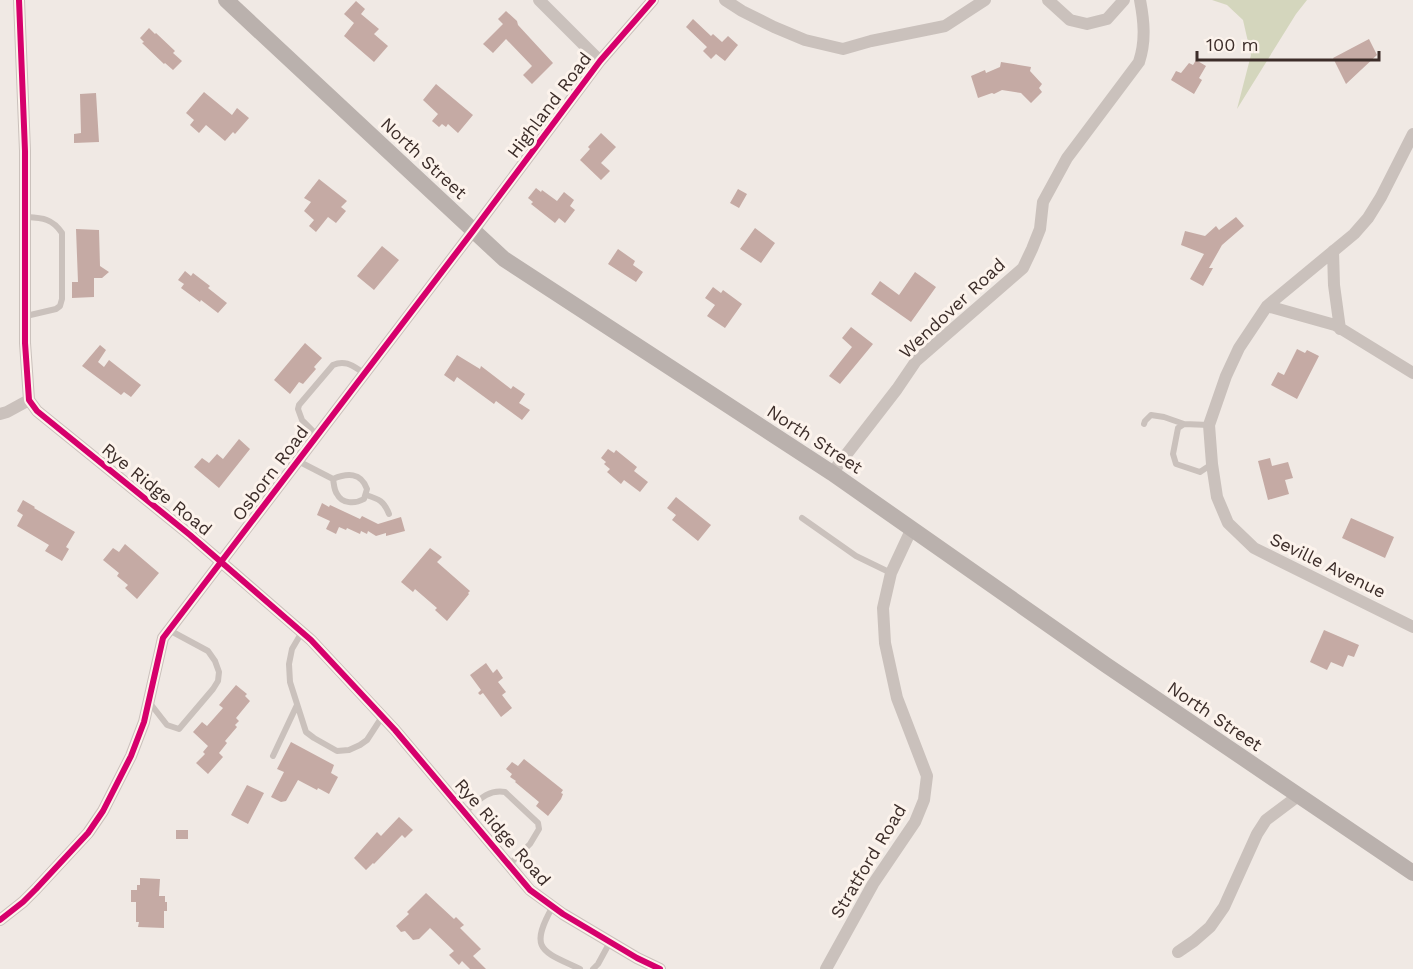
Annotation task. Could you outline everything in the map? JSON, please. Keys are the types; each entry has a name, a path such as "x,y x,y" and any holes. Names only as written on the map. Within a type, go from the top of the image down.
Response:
{"main road":[{"name":"North Street","path":"226,0 504,259 832,473 1106,665 1413,873"}],"street":[{"path":"0,414 29,400 25,343 25,152 19,0"},
{"path":"539,0 600,61"},
{"name":"Highland Road","path":"473,231 600,61 653,0"},
{"path":"725,0 774,27 806,40 843,49 945,26 985,0"},
{"path":"1048,0 1070,20 1087,24 1108,21 1124,0"},
{"name":"Wendover Road","path":"832,473 916,362 1023,267 1040,229 1043,202 1067,158 1139,62 1143,50 1144,33 1140,0"},
{"path":"1209,425 1226,376 1239,348 1267,306 1354,234 1368,218 1413,134"},
{"name":"Osborn Road","path":"0,920 36,889 88,833 103,811 131,756 144,722 163,638 473,231"},
{"path":"1333,251 1334,285 1340,329"},
{"path":"1267,306 1335,325 1413,374"},
{"name":"Rye Ridge Road","path":"29,400 38,411 190,535 302,632 382,716 530,890 609,942 660,969"},
{"name":"Seville Avenue","path":"1209,425 1217,497 1228,523 1254,548 1413,627"},
{"name":"Stratford Road","path":"826,969 873,884 915,822 924,800 927,776 897,698 885,643 883,608 891,573 912,528"},
{"path":"1178,951 1210,927 1224,908 1257,834 1266,820 1298,796"}],"lane":[{"path":"25,217 50,220 62,233 62,299 60,306 56,309 25,316"},
{"path":"318,435 302,420 299,405 337,363 349,363 364,373"},
{"path":"1144,424 1151,415 1184,424 1209,425"},
{"path":"1184,424 1178,428 1173,454 1176,464 1200,472 1212,464"},
{"path":"297,461 333,479"},
{"path":"349,474 363,480 367,489 364,499 359,502 346,502 341,499 335,489 333,479 349,474"},
{"path":"366,495 377,498 386,505 389,514"},
{"path":"802,518 856,556 891,573"},
{"path":"148,702 167,725 179,729 218,681 219,672 208,651 169,630"},
{"path":"302,632 292,649 289,663 290,682 306,732 337,751 349,750 367,740 382,716"},
{"path":"273,756 297,705"},
{"path":"465,812 490,792 498,790 505,792 538,823 539,829 530,844 509,865"},
{"path":"552,906 542,926 540,939 542,948 547,953 580,969"},
{"path":"592,969 598,964 609,942"}],"green space":[{"path":"1212,0 1307,0 1237,109 1251,55 1243,20 1227,5"}],"building":[{"path":"356,1 365,9 361,14 379,29 374,34 388,46 374,62 344,36 354,23 344,14"},
{"path":"506,11 553,63 532,84 523,75 532,66 506,39 493,53 483,44 503,24 498,19"},
{"path":"693,19 711,36 713,34 722,42 728,36 738,45 725,61 716,54 711,59 703,51 707,47 686,27"},
{"path":"149,28 175,51 173,53 182,61 173,70 142,43 144,42 140,38"},
{"path":"1369,39 1377,55 1346,84 1333,58"},
{"path":"1196,60 1206,66 1199,78 1202,80 1194,94 1171,80 1176,71 1181,73 1189,63 1193,65"},
{"path":"1001,62 1031,67 1030,71 1042,84 1039,88 1042,92 1031,103 1021,93 1002,90 978,98 971,76 1000,67"},
{"path":"436,84 473,115 458,133 448,124 446,127 442,124 439,127 432,121 438,114 423,100"},
{"path":"204,92 232,115 237,108 249,118 235,134 233,132 225,141 206,125 199,133 190,125 194,120 186,113"},
{"path":"96,93 99,142 74,143 74,134 81,133 80,94"},
{"path":"601,133 616,147 601,163 610,171 601,180 580,160"},
{"path":"319,179 347,201 341,207 346,211 336,223 328,217 316,232 309,226 314,220 304,211 311,202 304,198"},
{"path":"536,188 557,201 564,192 574,200 570,206 575,210 565,223 559,218 555,223 531,204 533,202 528,198"},
{"path":"738,189 747,194 739,208 730,203"},
{"path":"1236,217 1244,226 1222,245 1209,268 1213,268 1203,286 1190,279 1204,254 1181,245 1185,231 1205,236 1216,226 1219,230"},
{"path":"755,228 775,243 761,263 740,249"},
{"path":"76,229 99,230 100,266 109,272 102,278 94,278 94,297 72,298 72,282 78,282"},
{"path":"382,246 399,260 374,290 357,276"},
{"path":"618,249 635,261 633,265 643,272 636,282 608,264"},
{"path":"185,271 191,276 193,273 227,303 218,313 181,288 184,284 178,280"},
{"path":"915,272 936,287 911,322 871,294 880,281 899,295"},
{"path":"713,287 721,293 723,290 742,304 725,328 707,316 715,305 705,298"},
{"path":"851,327 873,344 840,384 829,376 852,347 842,338"},
{"path":"305,343 322,358 303,384 299,382 290,394 274,380"},
{"path":"100,345 106,350 98,362 104,367 109,360 141,385 131,397 124,392 121,395 82,366"},
{"path":"1297,349 1305,353 1307,350 1319,356 1297,399 1271,385 1278,372 1284,375"},
{"path":"457,355 480,369 481,366 511,389 513,386 525,394 519,403 530,410 522,420 496,401 494,404 457,377 454,382 444,375"},
{"path":"239,439 250,449 219,488 194,467 202,458 209,463 217,454 223,459"},
{"path":"608,449 614,453 616,450 637,467 634,471 648,482 640,492 624,480 621,484 607,472 610,469 601,458"},
{"path":"1270,458 1272,466 1288,462 1293,478 1285,480 1289,494 1268,500 1258,461"},
{"path":"676,497 711,525 698,541 672,520 676,515 667,508"},
{"path":"23,500 75,532 66,547 69,549 62,561 45,551 49,545 17,526 23,515 17,511"},
{"path":"322,503 360,519 362,516 378,524 401,517 405,531 376,536 368,531 367,534 361,531 360,534 339,527 336,534 326,529 330,521 317,515"},
{"path":"1351,518 1394,537 1385,558 1342,538"},
{"path":"125,544 159,573 137,599 125,588 128,585 117,576 119,573 103,560 113,548 119,552"},
{"path":"430,548 442,557 437,562 470,591 447,621 435,610 437,608 415,589 413,592 401,582"},
{"path":"1324,630 1359,645 1354,657 1348,655 1343,667 1331,662 1327,670 1310,662"},
{"path":"486,663 493,673 497,669 503,678 498,682 506,692 502,695 512,708 501,717 483,693 480,695 478,693 481,690 470,675"},
{"path":"236,685 247,694 245,696 250,701 236,718 239,721 235,725 237,727 225,741 227,743 219,753 223,757 208,774 196,763 205,754 203,752 208,746 193,732 202,722 207,726 223,708 219,705"},
{"path":"291,742 334,765 331,773 338,777 329,794 298,780 286,801 281,802 271,797 284,772 277,769"},
{"path":"524,759 563,790 561,799 548,816 536,806 539,802 510,777 512,774 506,769 512,762 518,766"},
{"path":"247,785 264,793 248,824 231,815"},
{"path":"399,817 413,830 405,838 402,835 366,870 354,858 377,832 381,836"},
{"path":"176,830 188,830 188,839 176,839"},
{"path":"140,878 160,879 159,896 165,896 165,902 167,902 167,911 164,911 164,928 138,927 136,902 131,902 131,890 137,890"},
{"path":"426,893 454,919 456,917 464,925 460,928 481,949 473,956 486,969 470,969 462,961 459,965 449,955 454,951 430,928 419,939 413,940 405,931 401,932 396,926"}],"cycle path":[{"path":"19,0 25,151 25,343 29,400 37,411 190,535 311,640 395,730 530,890 563,914 660,969"},
{"path":"0,920 36,889 88,833 103,811 131,756 144,722 163,638 600,61 653,0"}]}
